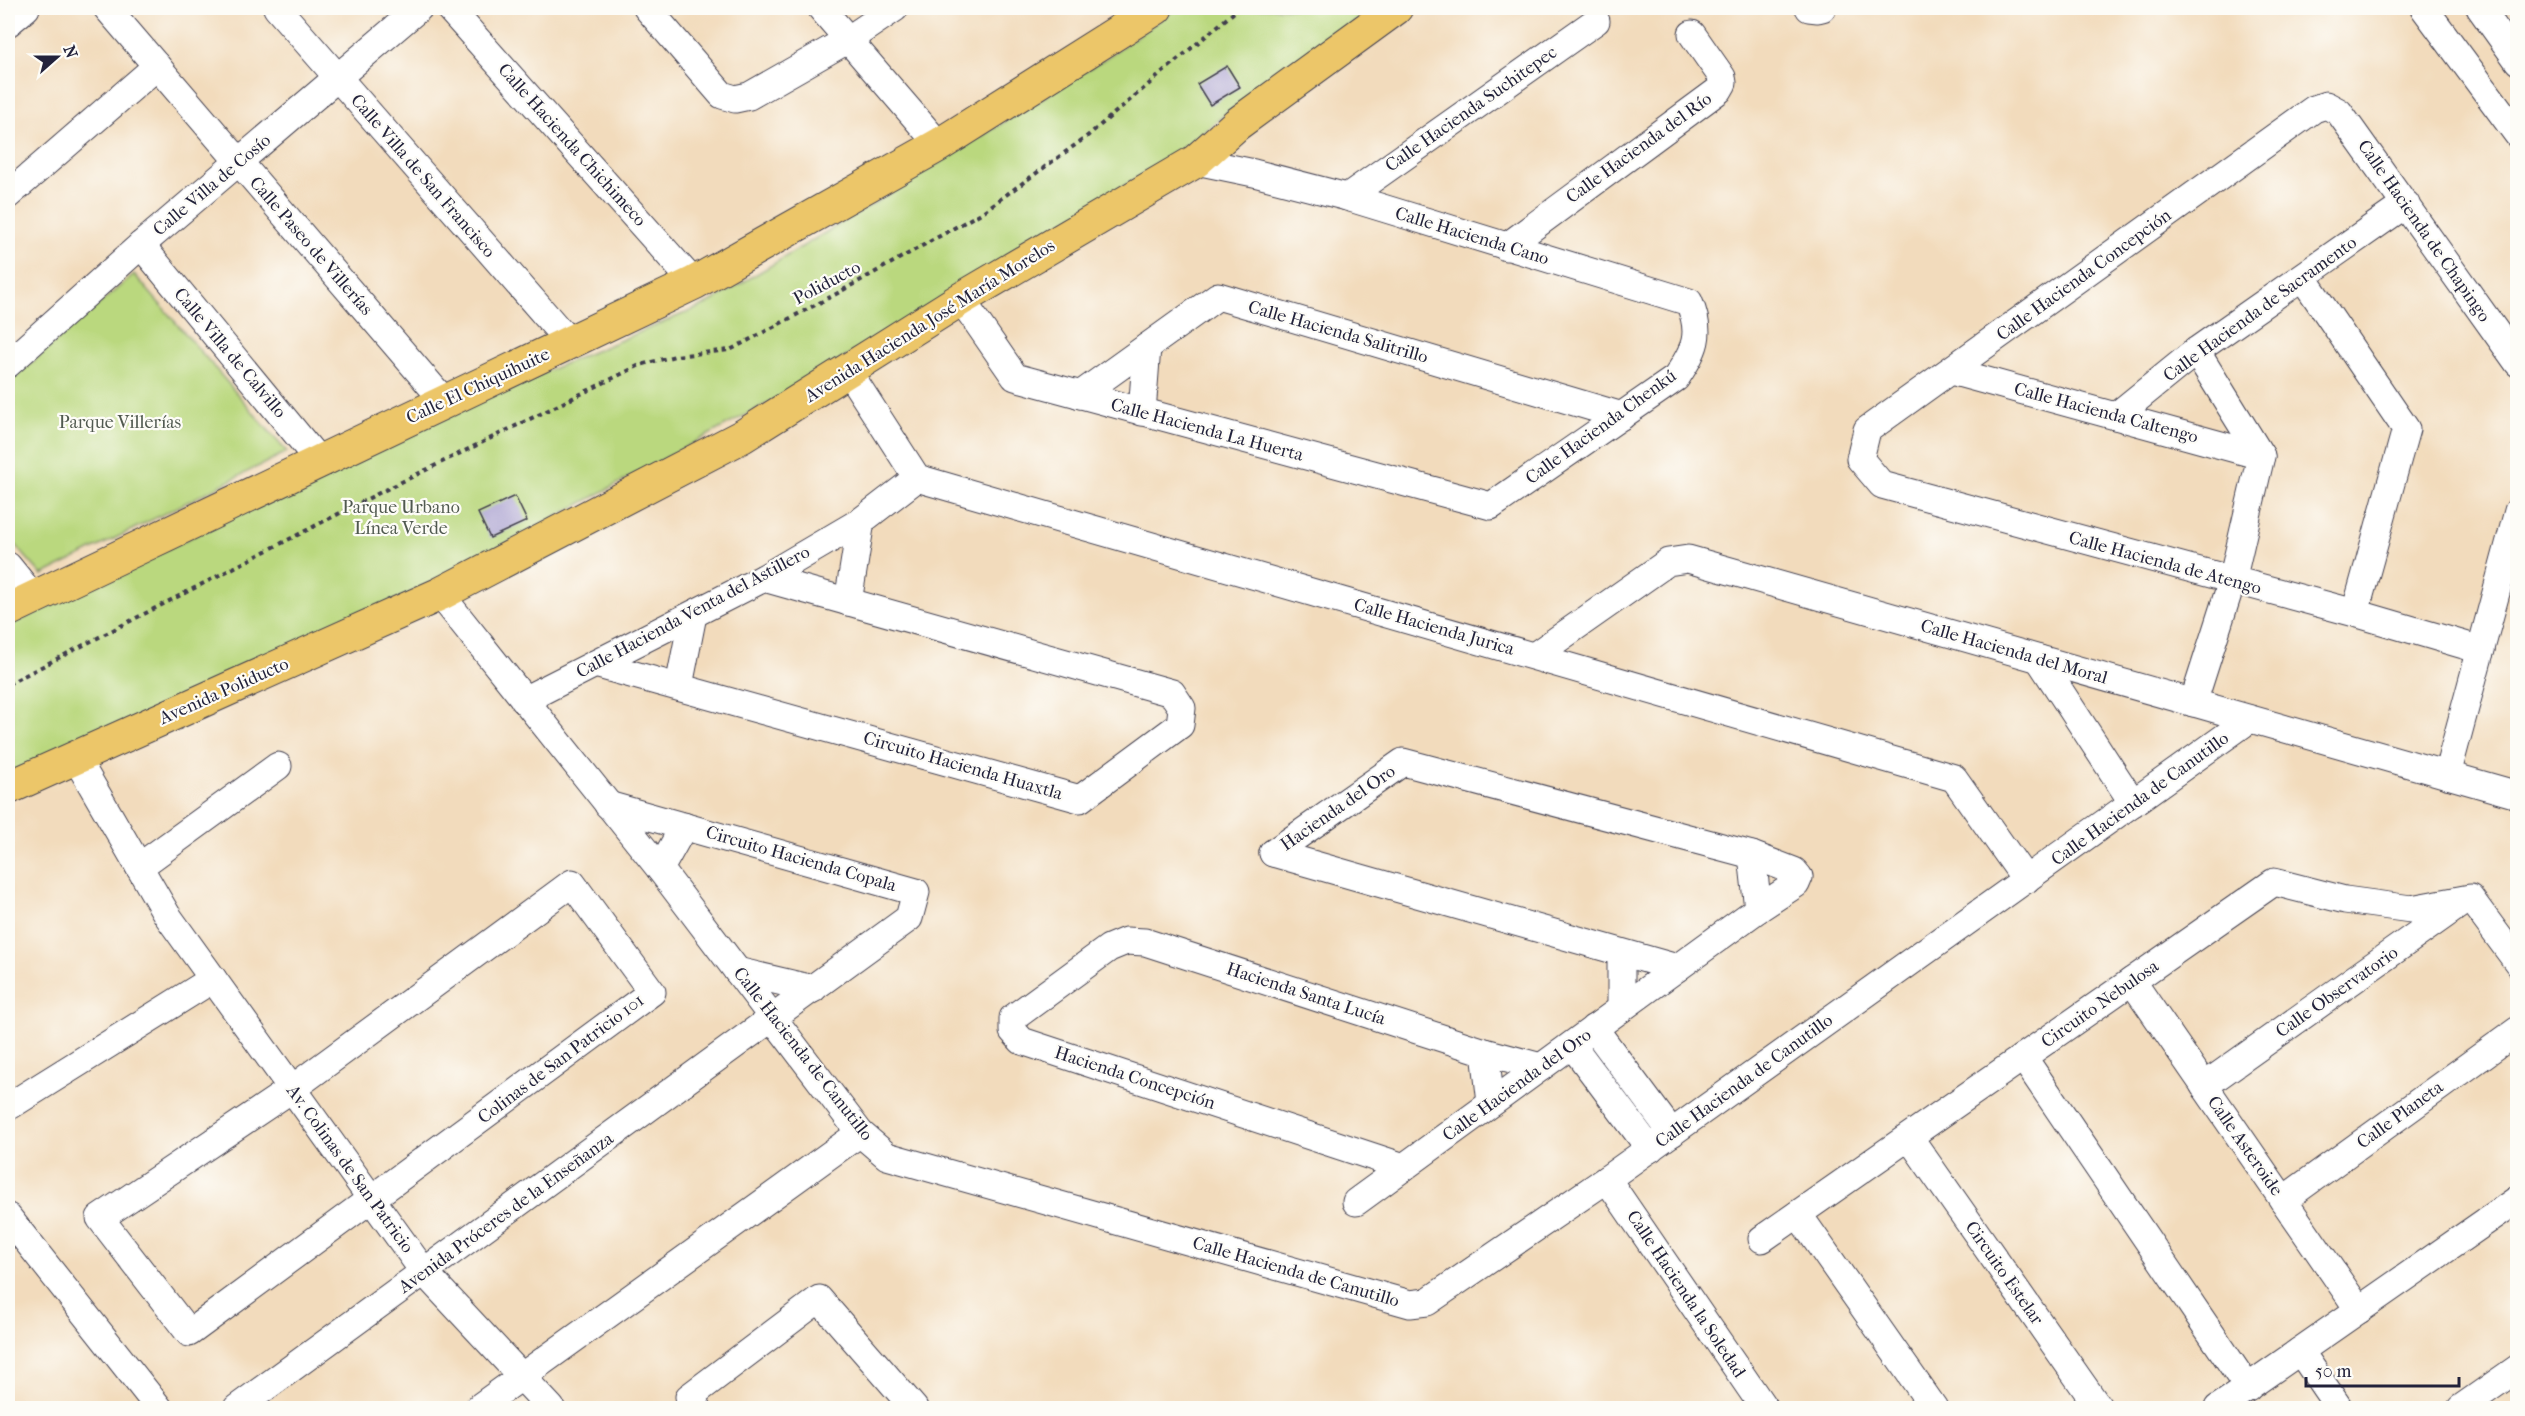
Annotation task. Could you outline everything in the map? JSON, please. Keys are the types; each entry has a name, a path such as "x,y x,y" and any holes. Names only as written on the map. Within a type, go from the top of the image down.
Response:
{"main road":[{"path":"939,144 1156,8"},
{"name":"Avenida Hacienda José María Morelos","path":"440,594 743,436 961,299 1196,161 1237,124 1396,8"},
{"name":"Calle El Chiquihuite","path":"21,604 694,283 939,144"},
{"name":"Avenida Poliducto","path":"8,788 440,594"}],"street":[{"path":"8,23 26,8"},
{"name":"Calle Paseo de Villerías","path":"107,8 445,402"},
{"name":"Calle Villa de San Francisco","path":"277,8 570,343"},
{"name":"Calle Villa de Cosío","path":"8,364 141,245 419,8"},
{"name":"Calle Hacienda Chichimeco","path":"449,8 694,283"},
{"path":"647,8 722,95 735,99 749,96 849,39 895,8"},
{"path":"821,8 939,144"},
{"path":"1809,8 1822,8"},
{"path":"2424,8 2517,135"},
{"path":"2480,8 2517,61"},
{"name":"Calle Hacienda Suchitepec","path":"1347,197 1596,21"},
{"name":"Calle Hacienda del Río","path":"1506,248 1719,90 1723,83 1722,77 1692,34"},
{"path":"8,195 157,66"},
{"path":"2490,97 2517,116"},
{"name":"Calle Hacienda de Chapingo","path":"2326,105 2339,112 2517,363"},
{"name":"Calle Hacienda Concepción","path":"1860,459 1868,430 2314,109 2326,105"},
{"path":"1237,124 1239,146 1254,173"},
{"name":"Calle Hacienda Cano","path":"1196,161 1347,197 1506,248 1689,302"},
{"name":"Calle Hacienda de Sacramento","path":"2116,416 2196,351 2406,204"},
{"name":"Calle Villa de Calvillo","path":"141,245 319,461"},
{"path":"2303,278 2406,429 2355,613"},
{"name":"Calle Hacienda Salitrillo","path":"1080,395 1218,296 1622,416"},
{"name":"Calle Hacienda La Huerta","path":"961,299 1015,377 1491,506"},
{"name":"Calle Hacienda Chenkú","path":"1491,506 1676,378 1688,360 1695,342 1697,320 1689,302"},
{"path":"1142,412 1147,347"},
{"path":"2193,703 2232,581 2261,456 2196,351"},
{"path":"848,371 917,478"},
{"name":"Calle Hacienda Caltengo","path":"1951,371 2261,456"},
{"name":"Calle Hacienda de Atengo","path":"1860,459 1882,485 2355,613 2481,650"},
{"name":"Calle Hacienda Venta del Astillero","path":"524,700 764,578 861,521 917,478"},
{"name":"Calle Hacienda Jurica","path":"917,478 1954,778 2026,880"},
{"path":"2447,775 2517,511"},
{"path":"848,602 861,521"},
{"name":"Calle Hacienda del Moral","path":"1534,656 1668,562 1688,559 2517,795"},
{"path":"8,566 21,604"},
{"name":"Circuito Hacienda Huaxtla","path":"596,664 1080,799 1180,725 1182,708 1172,693 764,578"},
{"name":"Calle Hacienda de Canutillo","path":"440,594 660,869 860,1133 886,1156 1410,1304 1426,1302 1607,1179 2250,719"},
{"path":"679,686 693,615"},
{"path":"2039,659 2133,803"},
{"name":"Av. Colinas de San Patricio","path":"76,758 167,915 424,1272 551,1408"},
{"name":"Hacienda del Oro","path":"1403,762 1752,855 1794,871 1799,877 1796,884 1677,968 1274,853 1403,762"},
{"path":"139,867 278,766"},
{"name":"Circuito Hacienda Copala","path":"608,805 916,892 909,918 774,1018"},
{"name":"Circuito Hacienda Copala","path":"660,869 684,826"},
{"path":"1752,855 1758,909"},
{"name":"Circuito Nebulosa","path":"2248,1388 2023,1057 2274,882 2345,900 2411,909 2470,897"},
{"name":"Colinas de San Patricio 101","path":"292,1088 572,883 652,992 372,1200"},
{"path":"2470,897 2517,963"},
{"name":"Calle Observatorio","path":"2204,1086 2470,897"},
{"name":"Hacienda Santa Lucía","path":"1126,941 1145,942 1485,1052 1541,1067"},
{"name":"Hacienda Concepción","path":"1126,941 1109,948 1014,1018 1013,1031 1022,1041 1404,1167"},
{"path":"1621,1009 1622,953"},
{"name":"Calle Hacienda del Oro","path":"1356,1202 1677,968"},
{"path":"737,971 813,989"},
{"path":"8,1107 213,979"},
{"name":"Calle Asteroide","path":"2132,981 2359,1310"},
{"name":"Avenida Próceres de la Enseñanza","path":"237,1408 774,1018"},
{"path":"1594,1028 1672,1133"},
{"name":"Calle Planeta","path":"2283,1200 2517,1030"},
{"path":"1572,1045 1650,1149"},
{"path":"1485,1052 1491,1103"},
{"path":"1762,1239 2023,1057"},
{"path":"292,1088 100,1218 189,1333 372,1200"},
{"path":"478,1408 860,1133"},
{"name":"Circuito Estelar","path":"1909,1137 2099,1408"},
{"name":"Calle Hacienda la Soledad","path":"1607,1179 1764,1408"},
{"path":"2218,1408 2517,1199"},
{"path":"1798,1214 1934,1408"},
{"path":"8,1217 159,1408"},
{"path":"697,1408 689,1397 819,1299 914,1408"},
{"path":"2300,1351 2339,1408"},
{"path":"2461,1408 2517,1368"}],"path":[{"name":"Poliducto","path":"8,684 379,493 640,365 675,356 730,350 929,243 981,213 1085,138 1239,8"}],"green space":[{"name":"Parque Urbano Línea Verde","path":"1177,8 1376,8 1229,111 1179,152 792,390 435,582 8,777 8,626 452,411 707,304 891,193 1103,60"},
{"name":"Parque Villerías","path":"134,274 287,452 42,575 8,537 8,383"}],"building":[{"path":"1227,66 1240,87 1210,105 1197,84"},
{"path":"515,496 527,521 490,538 478,513"}]}
